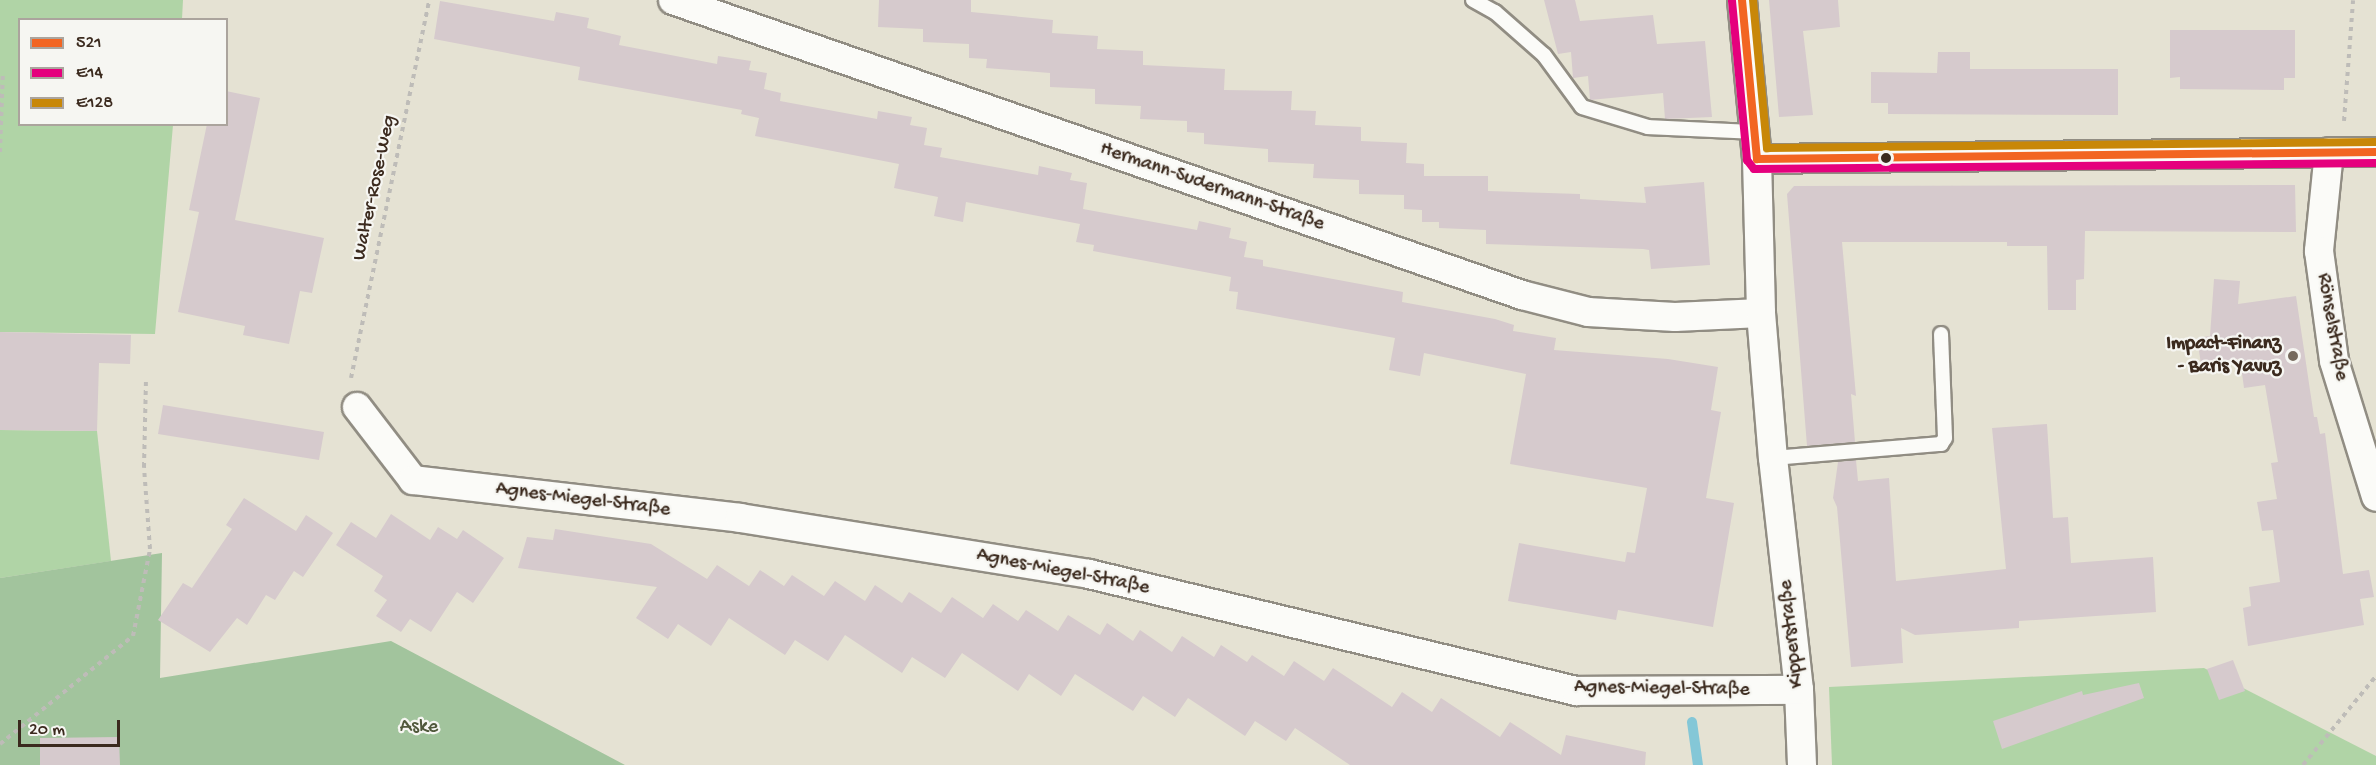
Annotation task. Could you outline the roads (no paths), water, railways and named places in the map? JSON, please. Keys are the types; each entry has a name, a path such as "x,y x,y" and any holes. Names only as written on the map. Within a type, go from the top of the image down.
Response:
{"street":[{"name":"Hermann-Sudermann-Straße","path":"673,0 1522,295 1588,312 1674,317 1761,313"},
{"name":"Kipperstraße","path":"1743,0 1756,146 1761,313 1773,458 1799,690 1802,765"},
{"path":"1756,146 2376,152"},
{"name":"Rönselstraße","path":"2329,152 2319,251 2334,361 2376,497"},
{"name":"Agnes-Miegel-Straße","path":"353,395 413,480 740,518 1089,574 1576,691 1799,690"}],"lane":[{"path":"1473,0 1495,12 1544,55 1582,107 1648,127 1756,146"},
{"path":"1773,458 1941,444 1945,438 1941,334"}],"waterway":[{"path":"1692,722 1698,765"}],"place":[{"name":"Impact-Finanz - Baris Yavuz","path":"2293,356"}],"park label":[{"name":"Aske","path":"419,727"}]}
